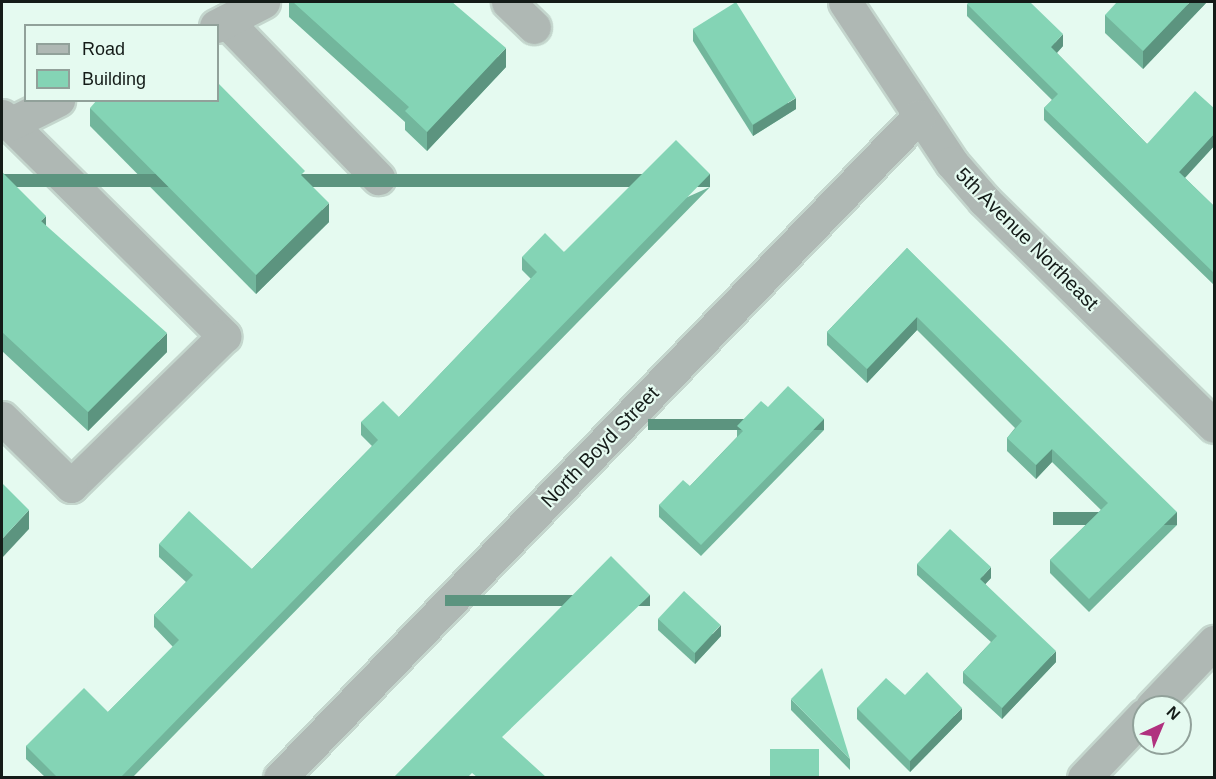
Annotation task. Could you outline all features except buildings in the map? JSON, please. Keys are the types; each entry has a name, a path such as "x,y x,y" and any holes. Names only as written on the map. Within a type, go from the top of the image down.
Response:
{"street":[{"path":"263,2 221,23 378,178"},
{"path":"508,2 534,27"},
{"name":"5th Avenue Northeast","path":"845,2 919,116 984,200 1215,426"},
{"path":"2,418 71,486 224,336 6,120 53,102"},
{"name":"North Boyd Street","path":"280,777 919,116"},
{"path":"1164,695 1215,642"},
{"path":"1084,777 1132,727"}]}
